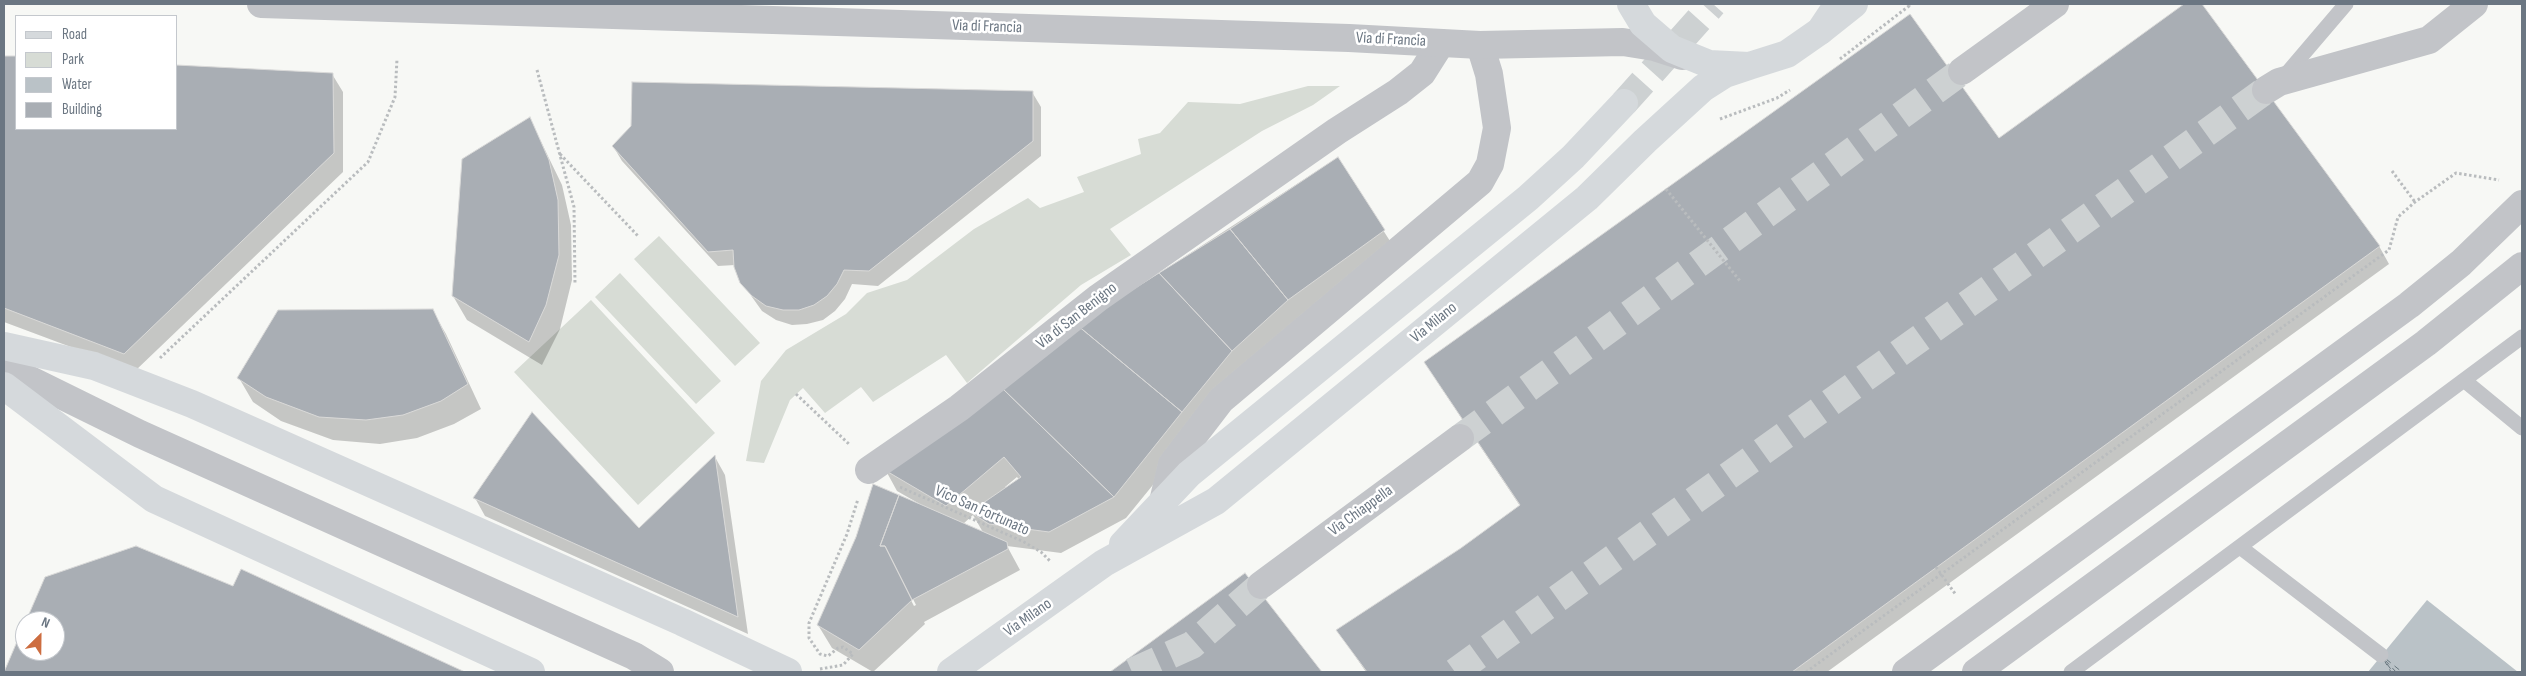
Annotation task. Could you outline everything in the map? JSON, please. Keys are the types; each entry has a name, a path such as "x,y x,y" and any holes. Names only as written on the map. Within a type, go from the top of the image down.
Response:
{"main road":[{"path":"1631,4 1643,24 1672,49 1709,64 1749,66"},
{"path":"1820,31 1838,4"},
{"name":"Via Milano","path":"951,672 1104,564 1216,501 1587,198 1703,88 1725,74 1787,54 1854,4"},
{"name":"Via Milano","path":"1104,564 1189,474 1528,198 1573,157 1624,103"},
{"path":"4,346 94,366 192,404 682,622 788,672"},
{"path":"4,386 154,499 531,672"}],"street":[{"name":"Via di Francia","path":"261,4 1442,43 1623,42 1654,47 1709,64"},
{"path":"1962,71 2055,4"},
{"path":"2273,86 2429,40 2474,4"},
{"name":"Via di San Benigno","path":"871,469 959,408 1106,293 1337,130 1398,92 1422,74 1442,43"},
{"path":"1163,502 1172,464 1221,400 1465,197 1480,182 1490,164 1497,128 1489,74 1480,44"},
{"path":"1906,672 2409,305 2461,264 2522,204"},
{"path":"1976,672 2426,343 2522,266"},
{"path":"4,367 140,434 634,656 660,672"},
{"name":"Via Chiappella","path":"1261,585 1460,438"}],"lane":[{"path":"2273,86 2346,4"},
{"path":"2070,672 2522,337"},
{"path":"2464,381 2522,428"},
{"path":"2240,547 2381,656"}],"path":[{"path":"153,364 368,162 395,97 397,59"},
{"path":"537,70 574,207 575,285"},
{"path":"560,154 638,236"},
{"path":"2392,171 2415,202"},
{"path":"1806,672 2390,250 2398,217 2415,202 2456,173 2504,181"},
{"path":"1666,189 1740,280"},
{"name":"Vico San Fortunato","path":"796,394 871,469 898,486 1024,542 1041,552 1074,585"},
{"path":"814,672 843,665 853,654 843,647 838,648 828,656 820,654 809,638 809,623 847,534 871,469"},
{"path":"1936,567 1941,574"}],"green space":[{"path":"1308,86 1340,86 1313,105 1262,131 1110,229 1131,255 1081,285 967,383 946,355 873,402 861,387 825,413 803,388 790,400 764,463 746,461 761,381 786,350 846,314 867,293 907,280 974,229 1028,198 1040,208 1084,192 1077,177 1141,154 1138,139 1160,133 1188,102 1240,104"},
{"path":"659,236 760,343 735,366 634,259"},
{"path":"620,273 721,381 696,404 595,297"},
{"path":"591,300 715,433 638,505 514,372"}],"water":[{"path":"2427,600 2518,672 2368,672"}],"building":[{"path":"2184,4 2202,4 2380,246 1792,672 1367,672 1336,630 1461,548 1520,505 1424,362 1910,14 1999,138"},
{"path":"4,56 15,56 15,130 178,130 178,65 333,73 334,153 124,354 4,308"},
{"path":"632,82 1033,91 1033,141 869,271 844,270 837,284 827,296 814,305 799,310 783,310 766,306 752,296 740,283 734,267 733,250 708,252 612,146 631,126"},
{"path":"530,117 549,160 558,200 559,255 546,305 529,342 452,296 462,159"},
{"path":"1338,157 1385,230 1288,300 1230,229"},
{"path":"1230,229 1288,300 1232,351 1159,273"},
{"path":"1159,273 1232,351 1182,412 1077,325"},
{"path":"433,309 468,384 441,401 403,415 366,420 319,417 266,397 237,378 278,310"},
{"path":"1077,325 1182,412 1114,497 1003,389"},
{"path":"1003,389 1114,497 1049,532 989,524 970,512 1021,477 1004,457 946,506 883,469"},
{"path":"532,412 639,528 715,455 738,617 473,498"},
{"path":"873,484 899,495 880,546 885,546 912,600 859,650 817,625 856,537"},
{"path":"899,495 1007,542 1008,549 912,600 885,546 880,546"},
{"path":"136,546 233,586 241,569 465,672 4,672 15,646 15,661 65,661 65,611 30,611 45,577"},
{"path":"1245,573 1322,672 1110,672"}],"ferry route":[{"path":"2386,659 2402,672"},
{"path":"2384,660 2391,672"},
{"path":"2385,660 2396,672"},
{"path":"2387,664 2393,672"}],"tunnel":[{"path":"1624,103 1713,4"},
{"path":"1460,438 1962,71"},
{"path":"1455,672 2266,90"},
{"path":"1132,672 1192,645 1261,585"}]}
